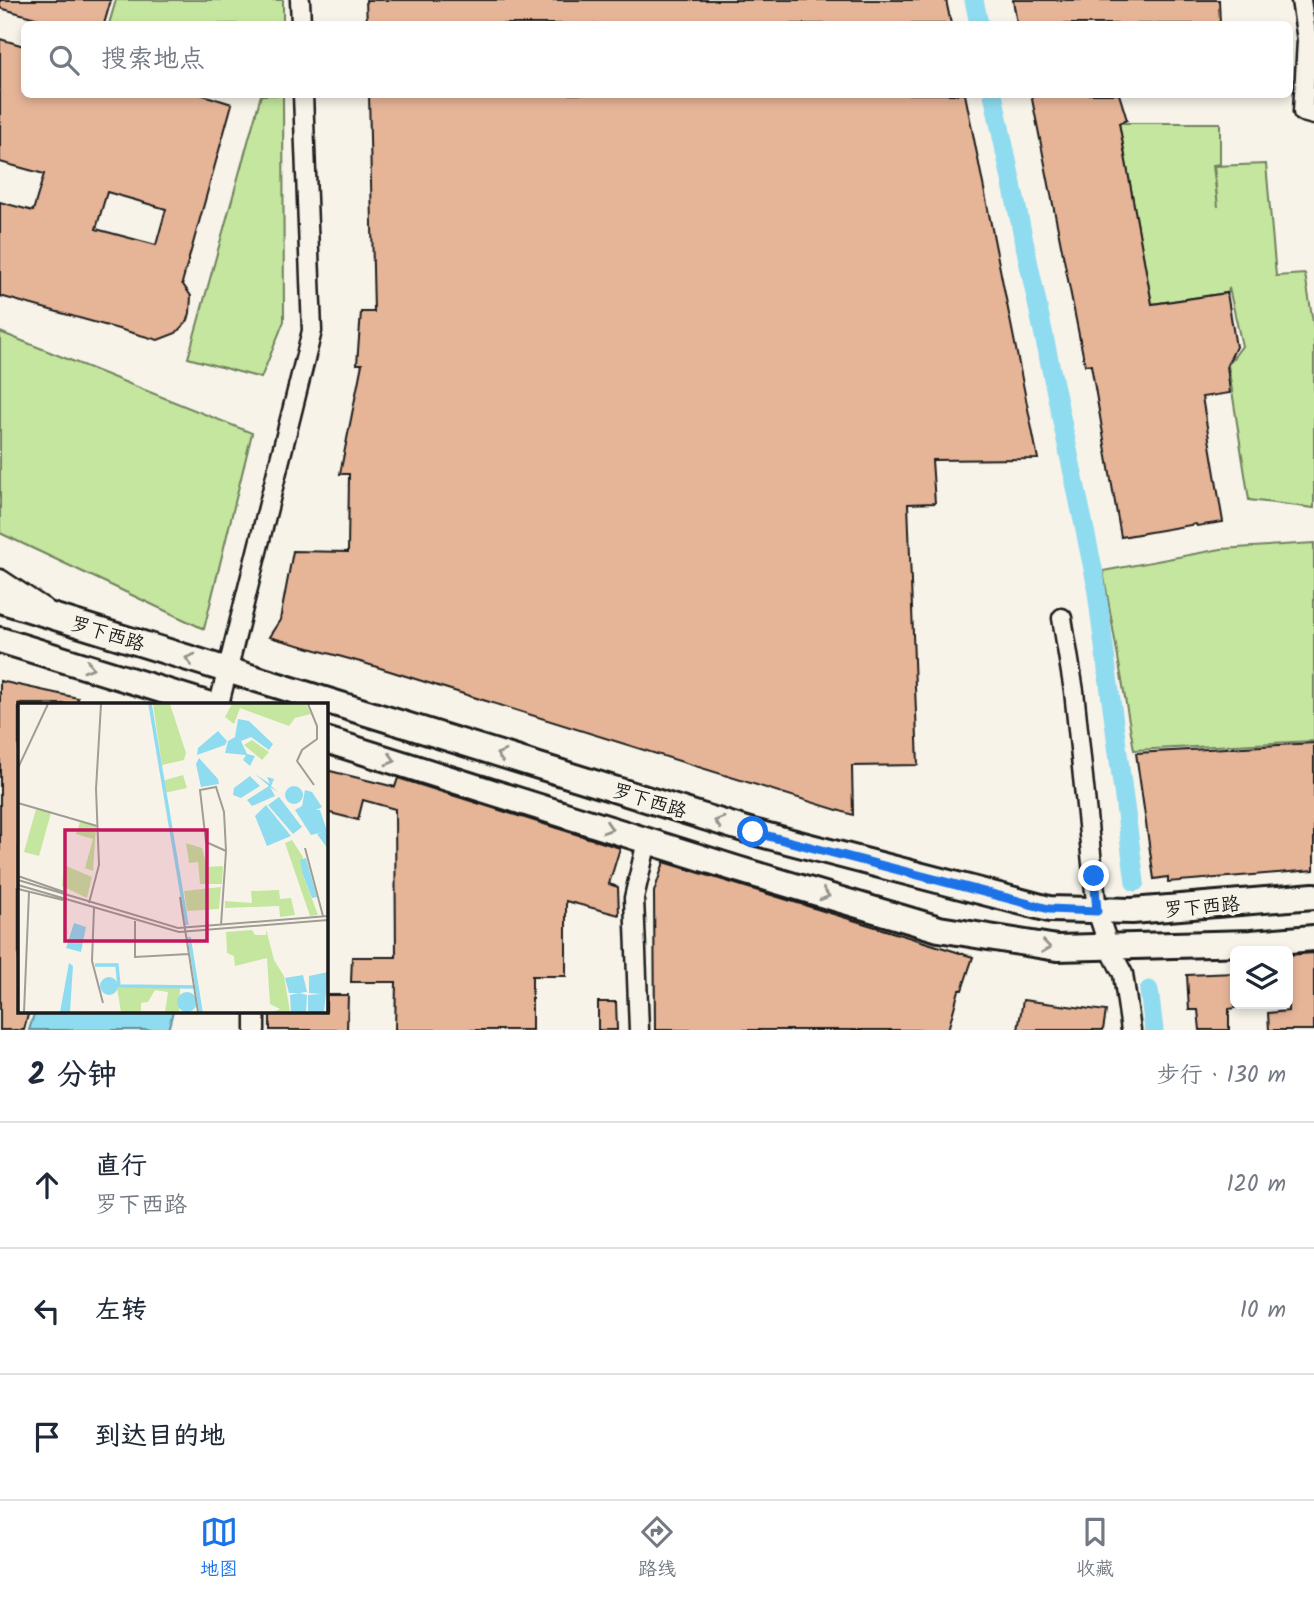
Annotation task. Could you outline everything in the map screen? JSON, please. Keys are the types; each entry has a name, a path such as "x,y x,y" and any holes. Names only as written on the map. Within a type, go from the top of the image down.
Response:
{"main road":[{"name":"罗下西路","path":"0,600 753,832 1049,909 1132,911 1314,897"},
{"name":"罗下西路","path":"0,640 201,703"},
{"name":"罗下西路","path":"327,740 939,929 1057,948 1251,943 1314,938"}],"street":[{"path":"300,0 301,21"},
{"path":"1301,0 1307,40 1303,112 1314,115"},
{"path":"220,703 312,331 303,98"},
{"path":"0,579 62,619"},
{"path":"1062,618 1074,691 1097,911 1109,947 1123,974 1131,1030"},
{"path":"0,654 53,656"},
{"path":"639,1030 634,898 647,841"},
{"path":"255,1012 255,1030"}],"green space":[{"path":"116,0 283,0 283,21 110,21"},
{"path":"260,98 283,98 284,321 261,378 188,358"},
{"path":"1119,123 1220,123 1220,164 1213,165 1218,207 1214,166 1266,164 1276,276 1305,274 1314,328 1314,508 1249,500 1228,365 1242,346 1229,288 1228,293 1152,304"},
{"path":"0,332 252,433 204,629 0,533"},
{"path":"1314,543 1314,741 1134,750 1103,571 1221,549"}],"water":[{"path":"35,1012 173,1012 168,1030 29,1030"}],"building":[{"path":"0,0 111,0 105,21 46,21 0,8"},
{"path":"366,0 946,0 950,21 367,21"},
{"path":"1013,0 1219,0 1220,21 1016,21"},
{"path":"0,39 21,45 21,98 213,98 232,104 182,283 191,296 190,313 188,320 176,333 158,340 0,296 0,202 33,211 44,174 0,162","holes":["107,192 166,209 156,245 96,229"]},
{"path":"369,98 966,98 1038,459 932,460 935,503 908,504 918,765 852,766 853,815 364,663 269,637 280,620 293,551 348,552 349,474 340,474 362,364 357,364 361,312 374,312"},
{"path":"1032,98 1120,98 1127,120 1119,123 1152,304 1227,293 1236,347 1227,365 1230,393 1202,397 1223,522 1121,537 1091,365 1085,365"},
{"path":"0,681 78,698 77,703 18,703 18,1012 29,1012 24,1030 0,1030"},
{"path":"1314,743 1314,870 1168,882 1168,877 1154,879 1136,753"},
{"path":"327,770 395,787 398,778 620,848 609,884 618,887 619,915 566,901 566,976 532,976 532,1030 395,1030 396,982 351,982 352,957 396,957 395,809 363,800 358,820 327,812"},
{"path":"664,862 973,957 962,990 959,990 948,1030 655,1030 654,892"},
{"path":"1314,953 1314,1030 1269,1030 1268,1013 1293,1009 1293,955"},
{"path":"1230,973 1229,1030 1200,1030 1198,1010 1189,1010 1187,975"},
{"path":"327,995 348,995 347,1030 270,1030 270,1012 327,1012"},
{"path":"1023,1000 1106,1011 1103,1030 1018,1030"},
{"path":"598,1002 616,1002 617,1030 598,1030"}],"waterway":[{"path":"974,0 978,21"},
{"path":"994,98 1095,578 1135,882"},
{"path":"1149,990 1154,1030"}],"route":[{"path":"753,832 1049,909 1097,911 1094,876"}]}
